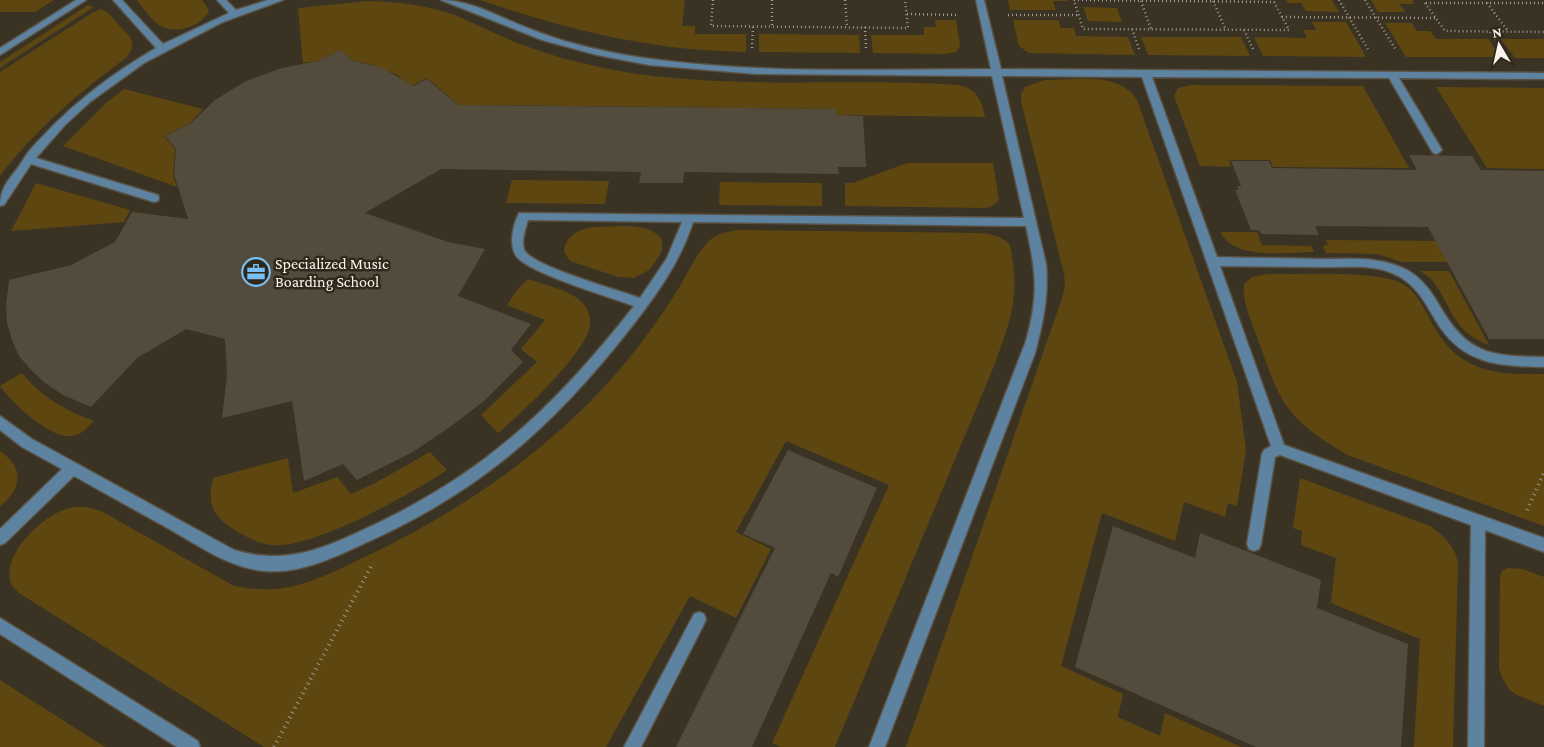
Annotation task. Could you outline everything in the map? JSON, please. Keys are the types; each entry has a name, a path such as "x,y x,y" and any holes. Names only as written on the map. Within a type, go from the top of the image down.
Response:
{"street":[{"path":"0,52 82,0"},
{"path":"116,0 161,48"},
{"path":"221,0 235,14"},
{"path":"0,202 28,158 90,96 116,76 161,48 235,14 279,0"},
{"path":"446,0 545,38 639,61 756,71 1544,76"},
{"path":"877,747 1029,353 1042,306 1043,286 1031,222 980,0"},
{"path":"1146,73 1279,449"},
{"path":"1392,75 1437,150"},
{"path":"28,158 154,198"},
{"path":"643,304 544,269 519,254 516,245 523,216 1031,222"},
{"path":"0,422 27,443 231,556 250,563 270,566 297,562 333,550 388,526 435,500 475,474 523,437 590,369 643,304 672,261 685,234 689,218"},
{"path":"1212,261 1361,263 1389,267 1417,282 1430,297 1449,331 1471,350 1495,360 1544,362"},
{"path":"1254,544 1270,454 1279,449 1544,545"},
{"path":"0,538 72,468"},
{"path":"1476,747 1478,522"},
{"path":"632,747 699,619"},
{"path":"0,625 192,747"}],"path":[{"path":"713,0 711,26 908,28 905,0"},
{"path":"772,0 772,27"},
{"path":"845,0 847,27"},
{"path":"1074,0 1141,1 1274,2 1289,30 1083,29 1074,0"},
{"path":"1339,0 1372,56"},
{"path":"1365,0 1399,56"},
{"path":"1141,1 1151,29"},
{"path":"1213,1 1226,30"},
{"path":"1544,4 1425,3 1445,31 1544,32"},
{"path":"1487,3 1508,32"},
{"path":"907,14 962,15"},
{"path":"1005,15 1079,15"},
{"path":"1282,17 1436,18"},
{"path":"752,52 753,26"},
{"path":"865,28 866,53"},
{"path":"1132,29 1141,55"},
{"path":"1244,30 1256,56"},
{"path":"1489,32 1508,57"},
{"path":"1516,535 1544,472"},
{"path":"274,747 382,545 388,526"}],"shaded area":[{"path":"0,0 54,0 35,12 0,12"},
{"path":"137,0 202,0 209,10 201,21 188,27 174,30 167,29 158,24"},
{"path":"480,0 685,0 682,26 695,26 695,34 746,34 746,52 677,48 611,37 545,21"},
{"path":"1008,0 1068,1 1053,1 1056,10 1010,10"},
{"path":"1286,0 1332,0 1339,12 1306,11 1301,3 1287,3"},
{"path":"1371,0 1412,0 1414,4 1400,4 1405,12 1378,12"},
{"path":"368,1 402,3 436,9 534,49 614,70 700,80 743,82 872,82 958,85 974,92 980,100 985,117 837,115 836,109 484,105 467,112 427,78 411,86 396,74 369,64 353,61 341,50 318,61 303,63 298,8"},
{"path":"88,5 94,7 0,68 0,62"},
{"path":"1083,7 1117,8 1122,22 1088,21"},
{"path":"101,9 108,13 131,38 132,46 126,58 91,85 44,126 0,176 0,72"},
{"path":"935,20 956,20 960,46 956,52 945,54 873,53 871,35 924,35 924,27 936,27"},
{"path":"1013,20 1058,20 1061,28 1074,28 1076,36 1128,37 1135,55 1029,53 1019,46"},
{"path":"1312,22 1346,22 1366,57 1263,56 1254,37 1307,38 1303,30 1316,30"},
{"path":"1385,23 1412,23 1417,31 1430,31 1436,39 1488,39 1501,57 1406,57"},
{"path":"759,34 859,35 860,53 759,52"},
{"path":"1141,37 1241,37 1250,56 1148,55"},
{"path":"1501,39 1544,39 1544,58 1515,58"},
{"path":"1096,79 1108,81 1120,85 1137,100 1237,382 1246,450 1237,506 1228,503 1225,517 1184,502 1175,541 1102,513 1061,666 1123,694 1118,717 1160,736 1165,713 1241,747 906,747 1065,286 1064,274 1021,101 1021,94 1025,87 1045,80"},
{"path":"1191,85 1363,86 1409,168 1273,167 1270,160 1229,160 1231,167 1200,166 1174,96 1178,88"},
{"path":"1436,87 1544,88 1544,169 1487,168"},
{"path":"124,89 203,109 190,123 164,136 175,149 173,175 177,187 63,146 106,103"},
{"path":"907,163 993,163 999,200 986,208 845,206 845,183 853,183"},
{"path":"512,180 609,181 605,204 506,203"},
{"path":"720,182 822,183 822,206 719,205"},
{"path":"36,183 130,210 124,222 11,231"},
{"path":"632,226 649,230 662,240 662,251 649,270 634,278 618,277 570,261 564,252 567,241 580,231 596,227"},
{"path":"738,230 980,233 1003,239 1009,244 1011,251 1014,277 1013,303 1011,316 994,366 835,747 780,747 772,743 889,485 786,441 736,532 771,549 736,618 690,596 606,747 264,747 19,593 11,584 9,572 12,560 18,548 27,537 37,526 60,511 78,507 101,511 234,586 258,589 290,587 325,576 367,556 401,539 468,500 530,455 560,430 588,404 639,346 670,302 696,258 710,240 723,233"},
{"path":"1220,232 1257,232 1262,245 1311,246 1314,252 1262,253 1249,251 1227,241"},
{"path":"1326,240 1444,241 1455,262 1402,262 1377,254 1326,253 1323,246 1328,245"},
{"path":"1421,271 1449,271 1489,345 1477,340 1460,326 1433,281"},
{"path":"1268,274 1373,276 1401,283 1416,296 1443,341 1454,353 1480,368 1510,373 1544,374 1544,526 1350,456 1320,438 1302,424 1287,407 1277,390 1246,305 1244,284 1252,277"},
{"path":"528,279 575,296 587,309 590,326 586,338 565,367 536,398 498,433 481,415 537,362 521,349 545,320 507,305 517,290"},
{"path":"22,373 29,382 55,402 74,413 94,421 81,433 72,436 53,432 43,426 22,410 0,386"},
{"path":"0,451 14,465 18,479 13,493 0,507"},
{"path":"430,452 447,470 362,518 312,538 290,544 272,545 250,539 223,522 212,506 213,478 288,458 293,493 337,477 351,494 375,483"},
{"path":"1300,478 1430,526 1444,538 1455,553 1458,565 1453,747 1414,747 1420,639 1331,603 1336,558 1301,545 1302,531 1293,528"},
{"path":"1507,568 1523,569 1544,577 1544,706 1515,694 1508,688 1499,669 1500,577 1502,571"},
{"path":"0,680 105,747 0,747"}],"building":[{"name":"Specialized Music Boarding School","path":"341,50 353,61 383,68 413,86 427,79 458,105 836,109 837,115 863,116 866,167 838,167 839,174 684,172 683,183 639,183 641,172 441,169 365,213 448,242 485,249 458,296 531,324 511,350 523,362 484,401 413,452 357,480 343,464 304,481 292,401 222,418 227,375 225,339 186,329 137,358 91,407 63,395 45,383 19,356 12,340 7,323 6,305 9,280 71,265 115,242 132,212 188,219 174,174 176,149 165,136 191,123 215,100 246,81 282,68 318,61"},
{"path":"1409,155 1472,156 1481,170 1544,171 1544,339 1489,339 1428,227 1315,226 1319,235 1261,234 1259,230 1251,230 1235,190 1239,190 1237,186 1241,186 1231,161 1269,161 1272,168 1417,170"},
{"path":"788,450 877,488 838,577 831,573 752,747 676,747 775,548 743,534"},
{"path":"1113,526 1195,558 1200,533 1321,580 1317,608 1408,644 1401,747 1256,747 1075,667"}],"place":[{"name":"Specialized Music Boarding School","path":"256,272"}]}
